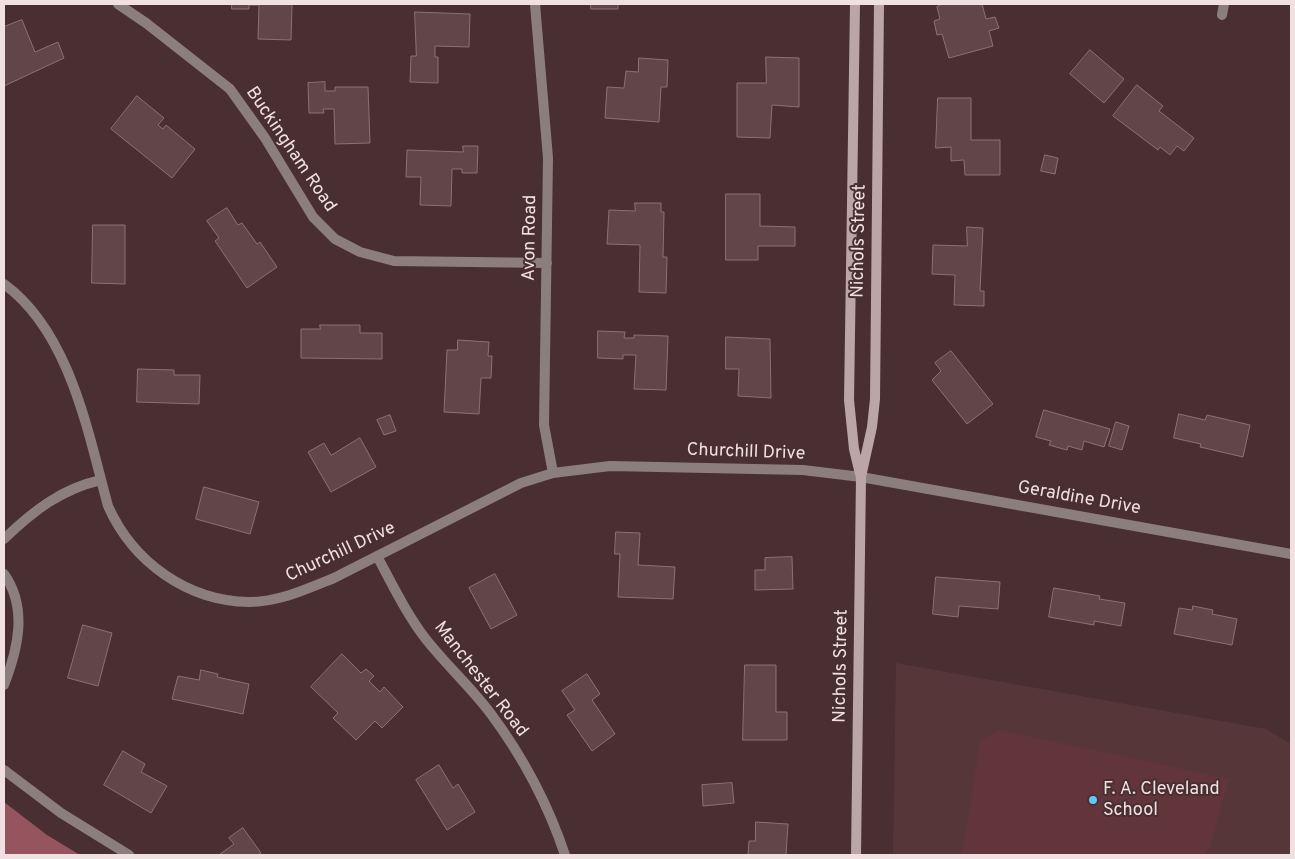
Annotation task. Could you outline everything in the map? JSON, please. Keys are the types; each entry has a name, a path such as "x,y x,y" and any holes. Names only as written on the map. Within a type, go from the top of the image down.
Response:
{"main road":[{"name":"Nichols Street","path":"855,4 849,400 854,449 861,477"},
{"name":"Nichols Street","path":"856,855 861,477 872,427 875,399 878,4"}],"street":[{"name":"Buckingham Road","path":"118,4 146,23 230,89 265,138 313,217 335,239 360,252 394,261 547,263"},
{"name":"Avon Road","path":"535,4 548,158 544,425 553,473"},
{"path":"1222,15 1224,4"},
{"name":"Churchill Drive","path":"4,284 29,308 63,361 116,524 130,544 149,563 172,581 196,593 223,600 250,602 278,598 334,578 521,483 553,473 610,466 803,470 861,477"},
{"name":"Geraldine Drive","path":"861,477 1291,554"},
{"path":"4,539 50,500 68,490 101,480"},
{"name":"Manchester Road","path":"377,556 397,594 426,639 490,713 514,748 554,823 564,855"},
{"path":"4,574 14,594 19,628 18,646 4,685"},
{"path":"4,770 61,813 128,855"}],"shaded area":[{"name":"F. A. Cleveland School","path":"896,663 1266,729 1291,744 1291,855 893,855"},
{"path":"999,730 1229,779 1210,847 1204,855 962,855 980,742"},
{"path":"4,802 47,835 80,855 4,855"}],"building":[{"path":"232,4 292,4 291,40 258,39 259,5 249,5 249,9 232,9"},
{"path":"591,4 618,4 618,9 591,9"},
{"path":"943,4 982,4 986,19 995,17 999,28 989,31 993,46 949,58 942,34 937,35 934,21 940,19 937,7"},
{"path":"415,12 470,14 469,47 435,46 435,57 438,57 438,83 410,82 411,56 416,56"},
{"path":"22,20 35,52 58,42 64,58 4,86 4,27"},
{"path":"1090,50 1124,79 1104,103 1070,74"},
{"path":"766,57 799,58 799,107 772,105 770,138 737,137 737,83 766,83"},
{"path":"639,58 668,60 667,87 661,87 659,122 605,118 607,87 624,88 626,71 638,72"},
{"path":"325,82 325,91 335,91 335,87 368,87 370,143 335,144 334,109 323,109 324,113 309,113 308,83"},
{"path":"1137,85 1163,106 1159,111 1194,138 1184,151 1177,146 1170,155 1160,147 1158,150 1113,116"},
{"path":"137,96 164,118 158,125 163,129 166,125 195,149 172,178 111,129"},
{"path":"938,98 971,98 971,140 1000,140 1000,175 965,175 964,160 951,161 951,147 936,148"},
{"path":"463,146 478,146 477,173 462,173 462,169 452,169 451,206 420,205 421,177 406,177 407,150 463,152"},
{"path":"1045,155 1058,158 1055,174 1041,171"},
{"path":"726,194 760,194 760,226 795,227 795,246 758,246 758,260 726,260"},
{"path":"635,203 661,203 661,212 664,212 663,257 667,257 666,293 639,292 640,245 607,244 609,210 635,211"},
{"path":"227,208 238,225 242,223 257,244 260,242 277,267 247,288 215,241 219,238 207,221"},
{"path":"93,225 125,225 125,284 92,283"},
{"path":"967,227 983,228 980,291 984,291 984,306 954,305 955,275 932,274 933,245 967,246"},
{"path":"320,325 360,325 360,333 382,333 382,359 301,358 301,329 320,329"},
{"path":"598,331 625,332 624,338 634,338 634,335 668,336 666,390 634,389 636,355 623,355 623,359 598,358"},
{"path":"726,337 770,339 771,398 738,396 739,369 726,369"},
{"path":"458,340 489,342 488,356 492,356 491,378 481,378 479,414 444,412 447,350 457,350"},
{"path":"951,351 993,404 967,424 932,380 941,371 935,363"},
{"path":"138,369 174,370 174,375 200,375 199,404 137,402"},
{"path":"1044,410 1110,429 1104,447 1084,441 1082,450 1068,446 1067,450 1049,445 1051,441 1036,437"},
{"path":"1179,414 1205,420 1207,415 1250,425 1243,457 1200,447 1201,444 1174,438"},
{"path":"390,415 396,431 384,435 377,420"},
{"path":"1116,422 1129,426 1122,450 1109,446"},
{"path":"360,438 376,467 331,492 308,452 324,443 331,455"},
{"path":"204,487 259,502 250,534 196,519"},
{"path":"616,532 640,533 638,565 675,567 673,599 618,597 620,554 615,554"},
{"path":"792,557 793,589 755,590 755,570 765,570 765,558"},
{"path":"495,574 517,615 491,629 469,588"},
{"path":"936,577 1000,582 998,609 959,606 958,617 933,614"},
{"path":"1054,588 1100,596 1099,599 1125,603 1121,626 1094,621 1094,625 1049,617"},
{"path":"1193,606 1213,610 1212,614 1237,619 1232,645 1174,634 1179,608 1192,610"},
{"path":"83,625 112,633 98,686 68,678"},
{"path":"342,654 361,673 366,669 374,676 369,681 380,692 384,687 403,707 382,728 375,721 356,740 333,718 338,713 311,687"},
{"path":"745,665 776,665 776,712 787,712 787,740 743,740"},
{"path":"201,670 218,674 217,677 249,684 243,714 172,699 178,676 199,680"},
{"path":"587,674 600,694 592,700 615,734 592,751 567,715 575,710 562,691"},
{"path":"123,751 145,764 141,772 167,786 151,813 104,785"},
{"path":"439,765 453,788 458,784 475,812 447,830 416,780"},
{"path":"732,783 734,803 703,806 702,785"},
{"path":"756,822 788,824 786,855 748,855 749,841 755,841"},
{"path":"243,828 261,853 258,855 219,855 234,844 229,838"}],"place":[{"name":"F. A. Cleveland School","path":"1093,800"}]}
